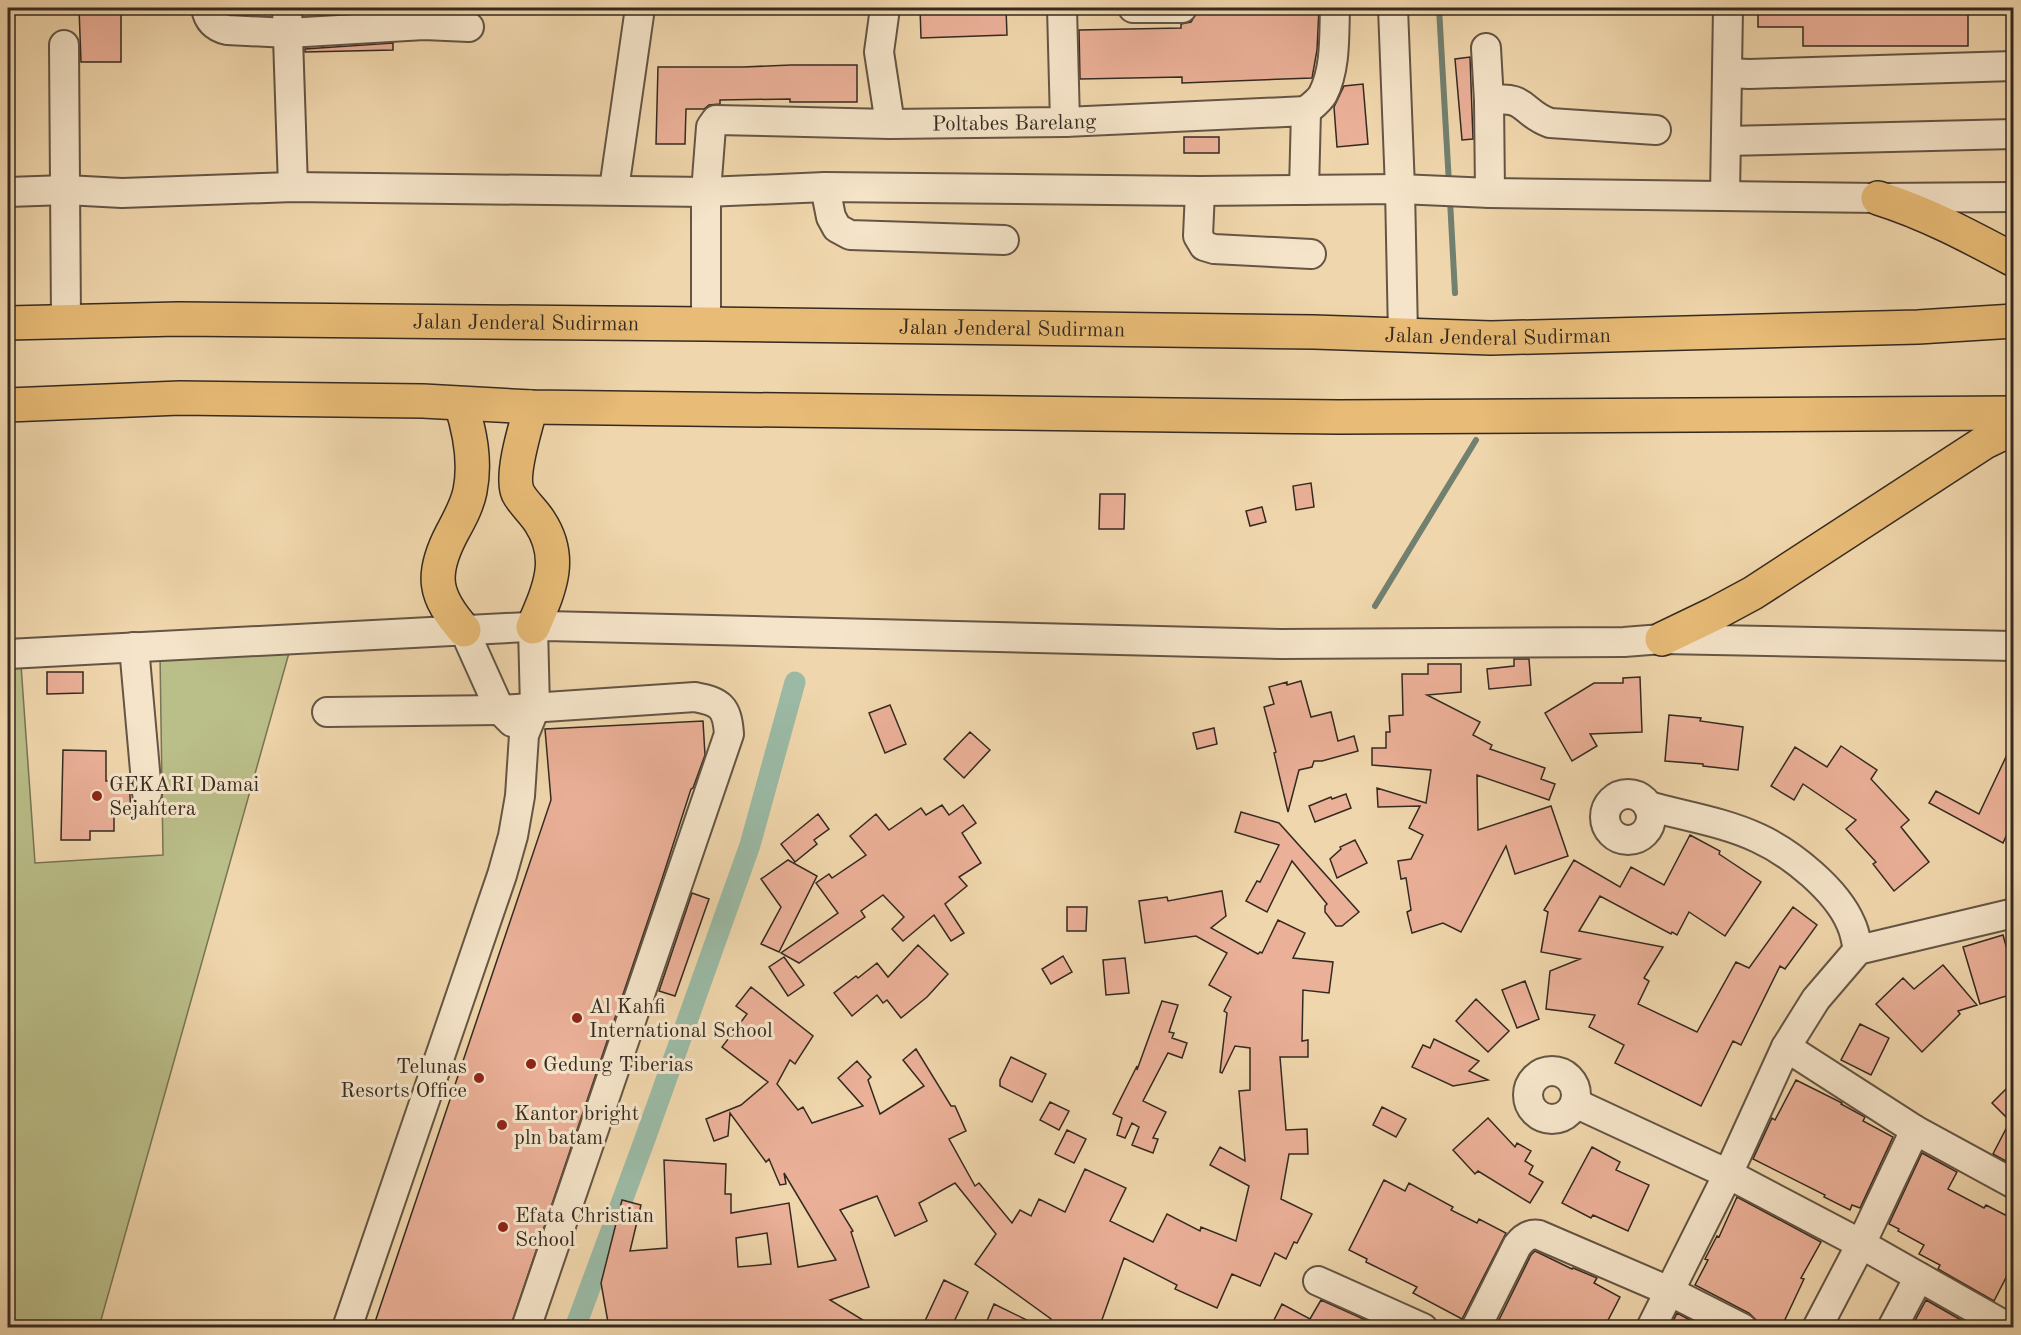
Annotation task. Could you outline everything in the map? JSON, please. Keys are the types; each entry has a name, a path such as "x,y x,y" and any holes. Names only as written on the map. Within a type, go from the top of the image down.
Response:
{"highway":[{"path":"1878,198 1944,222 2013,260"},
{"name":"Jalan Jenderal Sudirman","path":"8,323 178,319 706,324 1314,332 1491,338 1918,327 2013,321"},
{"path":"8,405 180,398 423,401 531,407 1339,417 2013,413"},
{"path":"460,404 469,429 473,473 470,492 462,515 442,555 438,578 439,593 443,604 464,630"},
{"path":"531,407 517,463 517,492 548,535 554,564 549,586 533,627"},
{"path":"1662,639 1753,592 1985,442 2013,428"},
{"path":"470,492 517,492"}],"street":[{"path":"206,8 210,21 218,28 227,30 287,20 425,16 470,27"},
{"path":"614,189 640,23 640,8"},
{"path":"885,8 879,52 890,123"},
{"path":"1062,8 1065,122"},
{"path":"1133,8 1182,8"},
{"path":"1304,190 1306,111 1322,96 1329,75 1333,54 1335,8"},
{"path":"1393,8 1403,335"},
{"path":"1725,196 1728,8"},
{"path":"287,20 293,187"},
{"path":"64,45 66,321"},
{"path":"1465,192 1489,101 1486,48"},
{"path":"1727,73 2013,66"},
{"path":"1489,101 1500,99 1518,102 1536,117 1550,123 1656,130"},
{"name":"Poltabes Barelang","path":"706,192 711,127 716,120 890,123 1065,122 1306,111"},
{"path":"1726,141 2013,134"},
{"path":"8,192 66,190 122,193 293,187 614,189 706,192 825,187 1200,191 1400,189 1878,198 2013,197"},
{"path":"825,187 831,217 837,228 850,235 1004,240"},
{"path":"1200,191 1198,236 1204,246 1214,249 1311,254"},
{"path":"706,192 706,324"},
{"path":"347,1328 513,836 520,796 524,735 535,708 533,627"},
{"path":"8,654 533,627 1281,644 1612,642 1662,639 2013,646"},
{"path":"464,630 500,710 524,735"},
{"path":"134,647 147,793"},
{"path":"327,712 500,710 695,697 711,700 722,706 728,719 729,734 526,1328"},
{"path":"1648,806 1743,832 1789,856 1815,877 1844,912 1851,922 1858,950"},
{"path":"1651,1328 1728,1174 1786,1047 1816,999 1858,950 2013,913"},
{"path":"1786,1047 1915,1130 2013,1184"},
{"path":"1575,1104 1728,1174 2009,1328"},
{"path":"1817,1328 1861,1245 1915,1130"},
{"path":"1476,1328 1516,1245 1533,1234 1669,1291 1742,1328"},
{"path":"1892,1328 1918,1277"},
{"path":"1318,1281 1416,1326"}],"green space":[{"path":"289,653 99,1327 8,1327 8,666 21,665 35,863 163,855 160,655"}],"building":[{"path":"79,8 121,8 121,62 81,62"},
{"path":"920,8 1006,8 1007,35 921,38"},
{"path":"1220,8 1319,8 1317,50 1312,78 1182,83 1182,77 1080,79 1079,30 1181,28 1181,24 1191,22 1197,12 1220,12"},
{"path":"1758,8 1968,8 1968,46 1803,46 1803,27 1758,27"},
{"path":"393,43 393,50 305,52 305,49"},
{"path":"1470,57 1473,139 1462,140 1455,59"},
{"path":"857,65 857,102 790,102 790,99 720,100 720,104 709,105 704,109 686,109 685,144 656,144 658,67"},
{"path":"1363,84 1368,144 1337,147 1334,107 1344,86"},
{"path":"1184,137 1219,137 1219,153 1184,153"},
{"path":"1311,483 1314,507 1296,510 1293,486"},
{"path":"1100,494 1125,494 1124,529 1099,529"},
{"path":"1262,507 1266,522 1250,526 1246,511"},
{"path":"1514,659 1529,659 1531,685 1489,689 1487,669 1514,666"},
{"path":"1428,664 1461,664 1461,692 1427,695 1480,722 1473,735 1492,745 1490,749 1545,768 1541,779 1555,784 1549,800 1477,775 1478,830 1551,806 1568,856 1515,874 1506,846 1461,932 1443,923 1412,933 1407,912 1411,910 1406,878 1401,879 1398,861 1411,859 1423,835 1409,828 1420,806 1378,807 1377,788 1426,803 1431,770 1372,765 1372,748 1386,748 1386,732 1390,732 1389,716 1403,715 1402,674 1428,674"},
{"path":"47,672 83,672 83,693 47,694"},
{"path":"1640,677 1642,732 1590,734 1597,746 1572,761 1545,713 1594,683 1623,683 1623,678"},
{"path":"1301,681 1311,717 1331,712 1338,741 1354,736 1358,751 1314,761 1312,767 1299,770 1288,812 1264,707 1274,704 1269,687"},
{"path":"890,705 906,744 885,753 869,713"},
{"path":"1669,715 1701,718 1700,721 1743,727 1738,770 1665,761"},
{"name":"Gedung Tiberias","path":"703,721 705,755 691,789 510,1328 373,1328 551,800 545,729"},
{"path":"1214,728 1217,744 1197,749 1193,733"},
{"path":"970,732 990,750 964,778 944,759"},
{"path":"2013,742 2013,821 2003,843 1929,803 1936,791 1979,814"},
{"path":"1841,746 1877,770 1871,779 1909,820 1901,827 1929,862 1894,891 1873,864 1876,862 1846,829 1856,820 1803,784 1794,800 1771,786 1795,747 1827,767"},
{"name":"GEKARI Damai Sejahtera","path":"63,750 106,751 106,781 129,781 131,812 114,812 114,831 90,831 90,840 61,840"},
{"path":"1346,794 1351,808 1315,822 1309,806"},
{"path":"942,805 949,815 963,805 976,823 962,833 981,863 959,877 967,886 945,904 964,933 951,941 934,915 903,941 892,929 904,917 883,895 861,911 865,917 799,963 781,953 838,913 816,883 829,874 832,878 866,855 850,836 876,814 889,830 921,808 926,815"},
{"path":"1241,812 1279,823 1359,912 1342,926 1336,926 1325,912 1327,904 1292,861 1267,912 1246,901 1257,881 1260,882 1279,845 1235,832"},
{"path":"818,814 829,829 814,840 817,844 795,862 781,844"},
{"path":"1690,835 1720,851 1719,854 1761,882 1725,936 1689,912 1677,935 1672,932 1671,934 1600,896 1579,931 1663,947 1644,978 1649,981 1638,1004 1697,1032 1736,962 1749,968 1793,907 1817,925 1785,969 1780,966 1741,1045 1733,1041 1701,1106 1615,1063 1624,1045 1589,1027 1595,1015 1546,1009 1550,971 1580,959 1541,952 1548,912 1544,910 1574,860 1620,887 1631,867 1664,885"},
{"path":"1355,840 1367,863 1337,878 1330,859 1341,849 1340,847"},
{"path":"788,860 817,876 779,952 761,944 781,907 761,879"},
{"path":"1222,891 1226,916 1211,928 1258,954 1262,953 1278,920 1305,933 1293,958 1333,962 1329,993 1303,990 1302,1041 1308,1040 1308,1057 1280,1057 1286,1130 1307,1129 1308,1154 1289,1154 1281,1199 1312,1214 1286,1259 1275,1253 1260,1286 1232,1274 1217,1308 1175,1289 1177,1285 1124,1258 1099,1328 1046,1328 1051,1319 975,1264 996,1234 955,1183 919,1203 927,1221 895,1236 877,1196 840,1210 853,1231 851,1232 869,1287 830,1300 876,1328 609,1328 601,1283 622,1200 641,1205 630,1251 667,1248 664,1160 726,1164 725,1194 731,1194 731,1213 789,1203 798,1267 836,1260 784,1173 786,1184 780,1185 769,1159 766,1162 730,1113 728,1136 714,1141 706,1119 741,1105 768,1082 722,1047 747,1014 736,1006 751,987 813,1036 795,1064 790,1060 777,1084 798,1110 803,1107 812,1123 863,1106 838,1078 857,1061 871,1077 868,1080 880,1114 924,1086 903,1060 916,1049 951,1106 955,1106 966,1131 949,1139 975,1186 979,1183 1012,1223 1020,1210 1031,1216 1039,1199 1065,1212 1085,1169 1126,1188 1110,1221 1153,1242 1167,1214 1200,1231 1201,1227 1236,1241 1249,1186 1210,1165 1220,1147 1245,1161 1239,1091 1250,1090 1250,1048 1235,1046 1222,1073 1220,1072 1227,1013 1224,1011 1231,997 1209,985 1227,953 1196,936 1145,943 1139,901 1167,897 1168,901","holes":["767,1233 771,1264 738,1267 736,1238"]},
{"path":"692,893 709,899 675,996 659,991"},
{"path":"1067,907 1087,907 1086,931 1067,931"},
{"path":"2003,935 2013,971 2013,994 1980,1004 1963,947"},
{"path":"918,945 948,974 927,997 901,1018 887,1000 883,1003 877,995 852,1016 834,993 877,963 888,977"},
{"path":"1063,956 1072,972 1051,984 1042,969"},
{"path":"784,957 804,985 788,996 769,967"},
{"path":"1125,958 1129,993 1106,995 1103,960"},
{"path":"1943,965 1977,1005 1958,1011 1960,1014 1922,1052 1876,1004 1903,978 1914,989"},
{"path":"1525,981 1539,1019 1517,1028 1502,990"},
{"path":"1476,999 1509,1031 1488,1052 1456,1021"},
{"path":"1162,1001 1178,1005 1169,1032 1174,1033 1172,1038 1187,1043 1182,1058 1168,1053 1143,1101 1166,1112 1153,1138 1158,1139 1153,1153 1132,1145 1139,1127 1132,1123 1125,1138 1117,1135 1122,1118 1113,1114 1137,1066 1137,1070"},
{"path":"1860,1024 1889,1038 1871,1075 1841,1060"},
{"path":"1434,1039 1479,1061 1469,1071 1488,1080 1453,1086 1412,1067 1423,1045 1430,1048"},
{"path":"1011,1057 1046,1074 1032,1102 1000,1086 1000,1080"},
{"path":"1796,1080 1842,1103 1865,1117 1863,1121 1893,1137 1860,1208 1852,1205 1850,1210 1753,1159 1772,1118 1775,1120"},
{"path":"2013,1082 2013,1165 1993,1154 2010,1121 1992,1103"},
{"path":"1050,1102 1069,1111 1059,1130 1040,1120"},
{"path":"1382,1107 1406,1119 1396,1137 1373,1125"},
{"path":"1488,1118 1515,1147 1517,1143 1531,1151 1525,1161 1533,1166 1529,1174 1543,1182 1530,1203 1478,1171 1475,1174 1453,1150"},
{"path":"1067,1130 1086,1139 1074,1163 1055,1154"},
{"path":"1592,1147 1620,1162 1616,1170 1649,1185 1628,1231 1593,1215 1591,1218 1562,1203"},
{"path":"1922,1153 1957,1172 1948,1189 1984,1208 1986,1205 2013,1219 2013,1264 1994,1301 1938,1269 1940,1265 1919,1254 1924,1245 1889,1224"},
{"path":"1384,1180 1405,1191 1409,1183 1453,1207 1451,1210 1477,1223 1479,1219 1506,1233 1462,1319 1413,1293 1417,1287 1366,1262 1367,1259 1349,1250"},
{"path":"1737,1197 1821,1242 1801,1278 1804,1279 1781,1328 1758,1328 1756,1320 1749,1313 1695,1285 1708,1260 1705,1259 1717,1236 1719,1237"},
{"path":"1535,1251 1597,1278 1594,1283 1620,1297 1604,1328 1495,1328"},
{"path":"944,1280 968,1292 951,1328 939,1328 925,1321"},
{"path":"1321,1300 1379,1326 1270,1328 1282,1304 1310,1319"},
{"path":"1926,1300 1975,1328 1911,1328"},
{"path":"994,1304 1043,1328 984,1328"},
{"path":"1677,1313 1705,1328 1670,1328"}],"waterway":[{"path":"1439,8 1449,184"},
{"path":"1450,200 1455,293"},
{"path":"1375,606 1476,440"},
{"path":"575,1328 750,845 795,682"}],"place":[{"name":"GEKARI Damai Sejahtera","path":"97,796"},
{"name":"Al Kahfi International School","path":"577,1018"},
{"name":"Gedung Tiberias","path":"531,1064"},
{"name":"Telunas Resorts Office","path":"479,1078"},
{"name":"Kantor bright pln batam","path":"502,1125"},
{"name":"Efata Christian School","path":"503,1227"}]}
